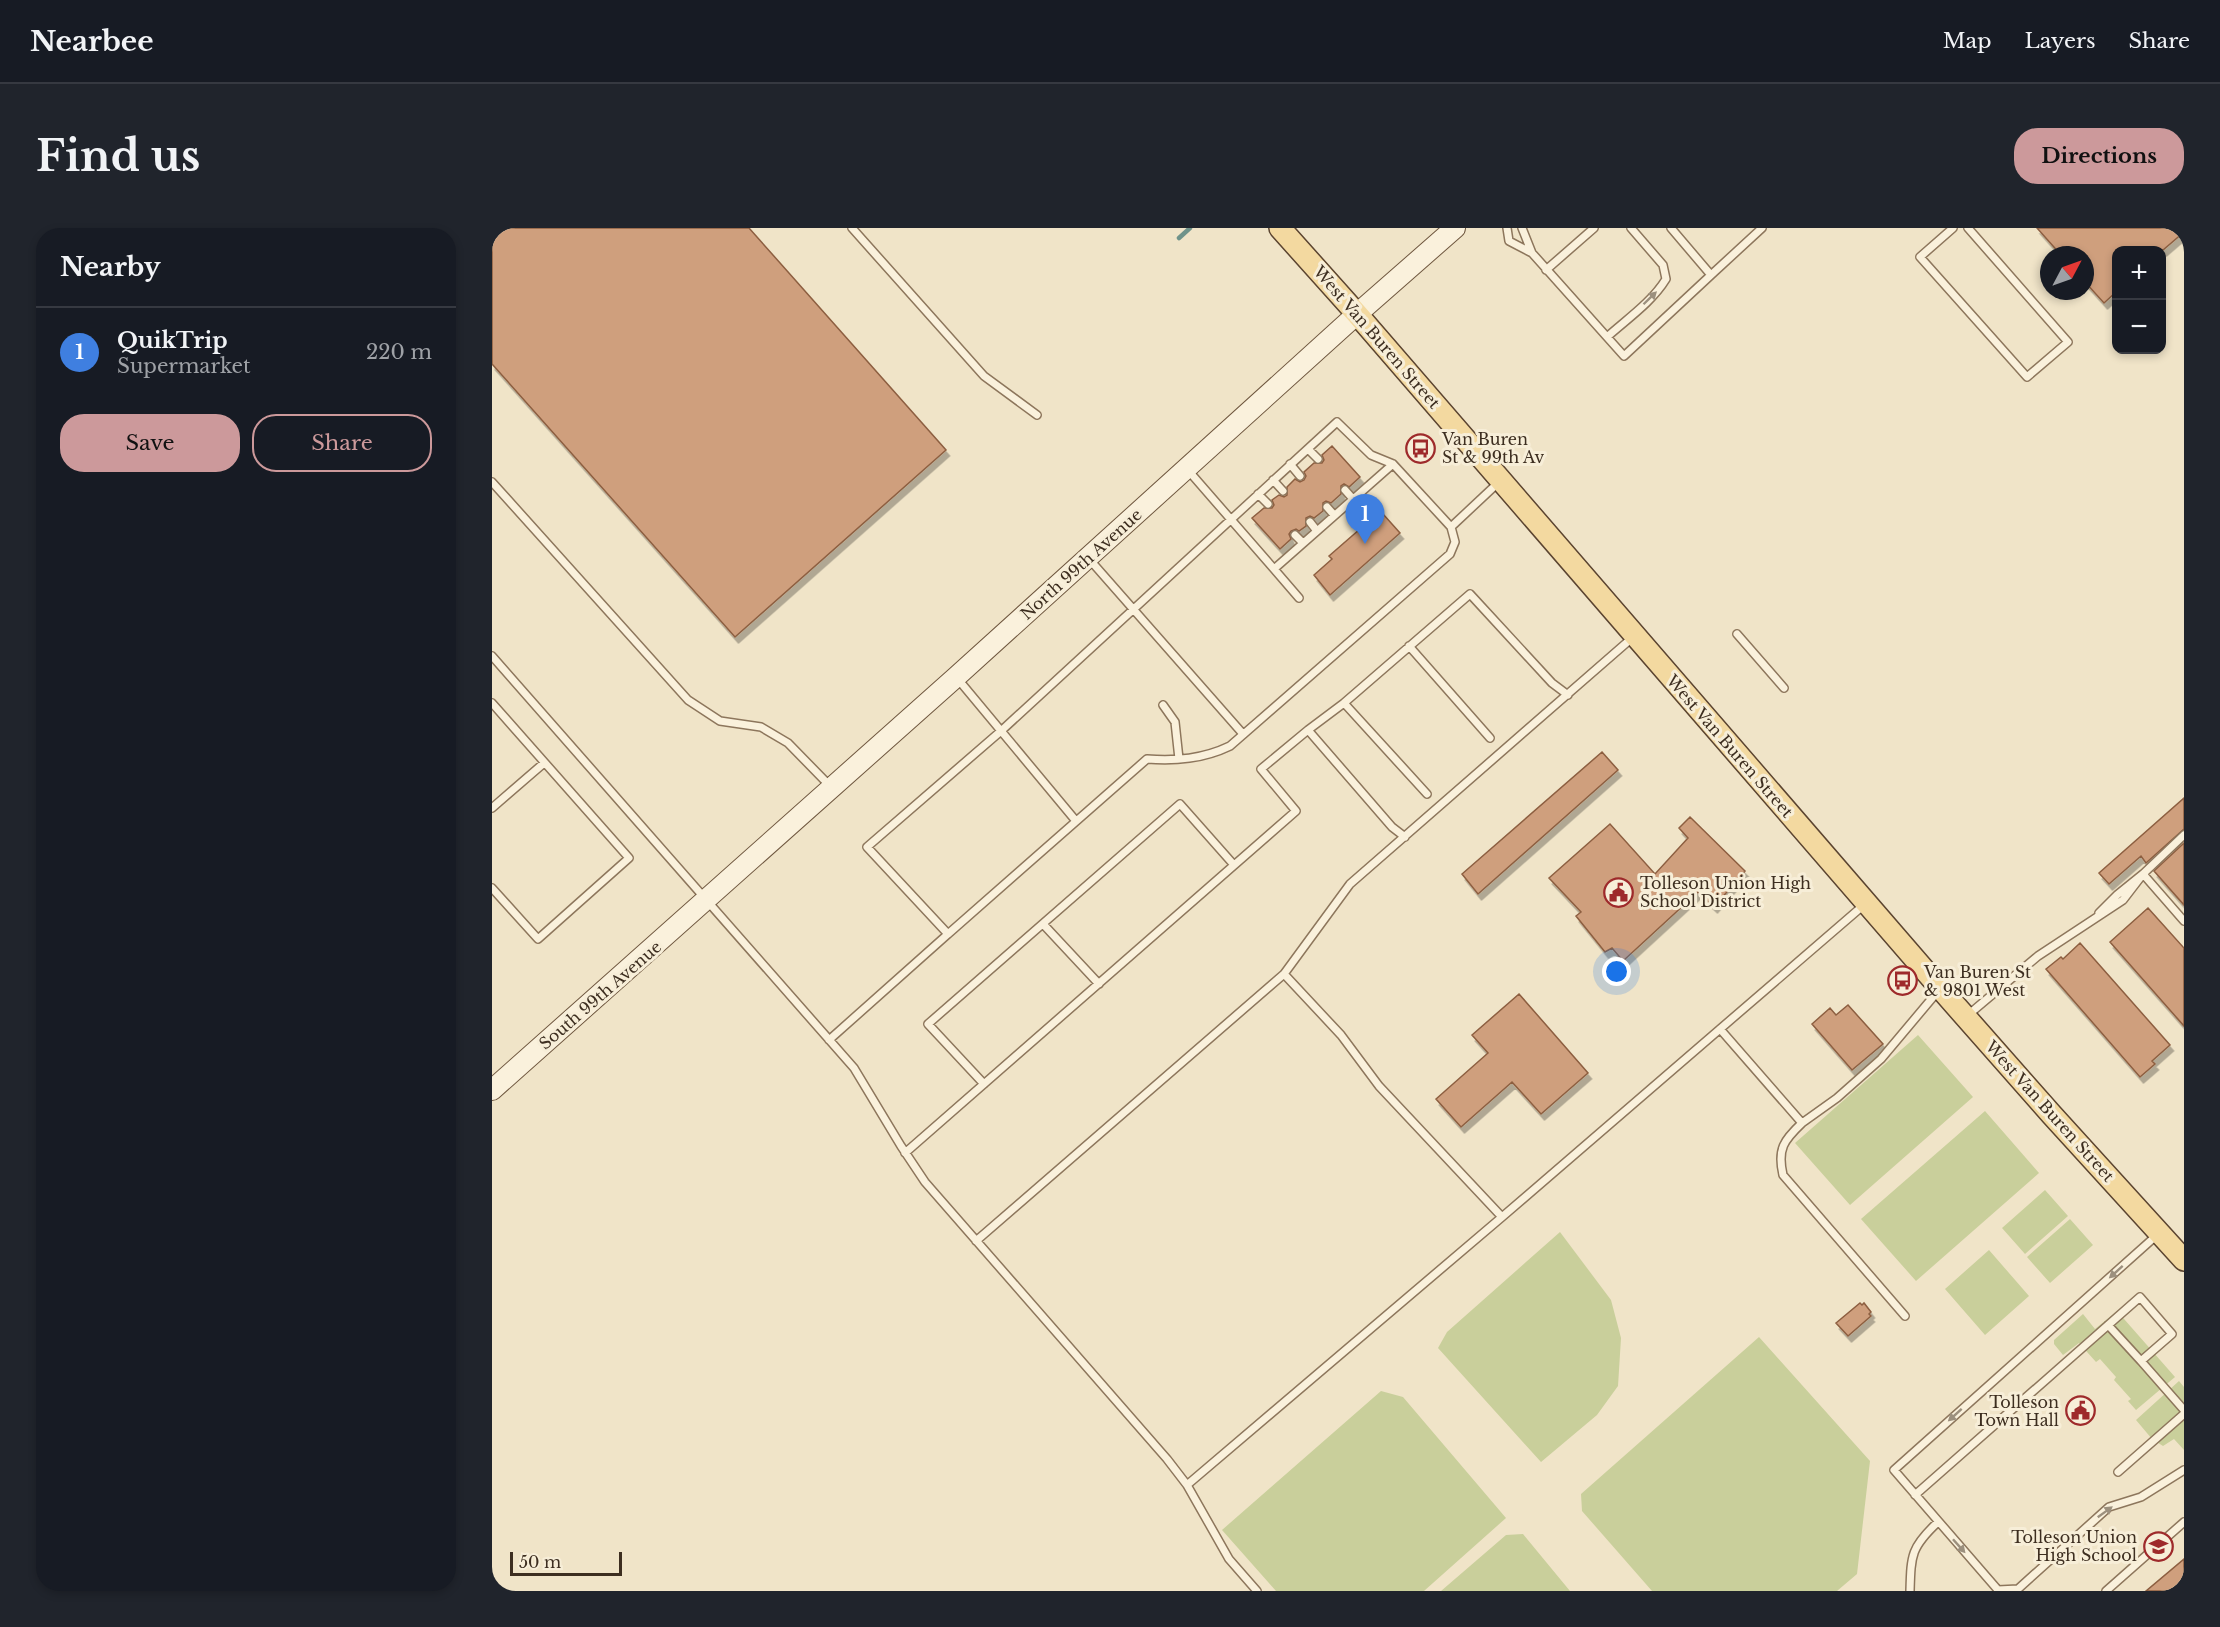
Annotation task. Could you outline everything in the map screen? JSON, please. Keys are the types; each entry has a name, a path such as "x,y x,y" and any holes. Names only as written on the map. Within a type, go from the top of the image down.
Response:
{"main road":[{"name":"West Van Buren Street","path":"1280,228 1940,988 2184,1260"},
{"name":"North 99th Avenue","path":"707,900 1455,228"},
{"name":"South 99th Avenue","path":"492,1089 707,900"}],"lane":[{"path":"852,228 984,376 1037,415"},
{"path":"1507,228 1509,241 1532,253"},
{"path":"1522,228 1532,253 1624,356 1762,228"},
{"path":"1546,270 1594,228"},
{"path":"1607,336 1636,312 1666,279 1663,265 1631,228"},
{"path":"1671,228 1711,275"},
{"path":"1953,228 1920,257 2027,377 2068,342 1968,228"},
{"path":"829,1040 1147,759 1179,759 1211,755 1230,746 1450,554 1455,542 1451,527 1393,464 1371,455 1337,422 1001,731 867,847 948,934"},
{"path":"1308,448 1318,459"},
{"path":"1290,464 1300,476"},
{"path":"1274,569 1393,464"},
{"path":"1187,468 1299,598"},
{"path":"1273,480 1283,491"},
{"path":"1451,527 1501,480"},
{"path":"492,482 687,700 720,721 760,727 788,744 832,788"},
{"path":"1345,490 1353,499"},
{"path":"1258,494 1268,504"},
{"path":"1327,507 1334,515"},
{"path":"1310,522 1317,531"},
{"path":"1295,535 1303,543"},
{"path":"1089,558 1243,734"},
{"path":"905,1153 1296,811 1261,769 1344,703 1470,594 1552,683 1568,695"},
{"path":"1737,634 1784,688"},
{"path":"976,1241 1284,974 1350,884 1634,637"},
{"path":"1409,646 1490,738"},
{"path":"492,656 854,1068 925,1182 1167,1459 1187,1485 1229,1559 1257,1591"},
{"path":"956,677 1076,821"},
{"path":"492,703 629,858 538,939 492,888"},
{"path":"1344,703 1427,794"},
{"path":"1163,705 1175,722 1179,759"},
{"path":"1308,730 1392,827 1405,837"},
{"path":"492,808 544,763"},
{"path":"984,1084 928,1024 1180,804 1234,865"},
{"path":"1966,1017 2038,956 2123,900 2143,874 2184,835"},
{"path":"2143,874 2184,921"},
{"path":"1187,1485 1867,902"},
{"path":"1043,924 1099,984"},
{"path":"1284,974 1341,1035 1379,1086 1502,1217"},
{"path":"1905,1316 1783,1175 1780,1161 1782,1148 1788,1137 1881,1059 1940,988"},
{"path":"1720,1029 1802,1123"},
{"path":"2160,1233 1894,1470 1998,1590 2018,1590 2109,1507 2141,1497 2184,1470"},
{"path":"1915,1495 2140,1298 2172,1334 2141,1361"},
{"path":"2108,1325 2184,1412 2118,1472"},
{"path":"1910,1591 1913,1551 1926,1533 1938,1522"},
{"path":"2106,1591 2184,1522"}],"green space":[{"path":"1918,1035 1973,1097 1850,1205 1795,1143"},
{"path":"1985,1111 2039,1173 1916,1281 1861,1219"},
{"path":"2045,1190 2068,1216 2025,1254 2002,1228"},
{"path":"2070,1219 2093,1245 2050,1283 2027,1257"},
{"path":"1560,1232 1611,1300 1621,1338 1618,1386 1597,1415 1541,1462 1438,1348 1447,1332"},
{"path":"1989,1250 2029,1296 1985,1335 1945,1289"},
{"path":"2117,1311 2175,1377 2136,1410 2128,1401 2131,1399 2114,1380 2116,1377 2100,1359 2096,1362 2079,1343 2063,1355 2054,1344 2054,1340 2083,1314 2095,1329"},
{"path":"1759,1337 1870,1461 1857,1574 1837,1591 1652,1591 1582,1511 1581,1494"},
{"path":"2179,1381 2184,1387 2184,1450 2174,1439 2163,1446 2152,1439 2136,1420"},
{"path":"1381,1391 1403,1397 1506,1518 1424,1591 1276,1591 1222,1530"},
{"path":"1523,1534 1570,1591 1441,1591 1506,1535"}],"building":[{"path":"492,228 749,228 946,450 735,637 492,364"},
{"path":"2037,228 2184,228 2184,232 2166,247 2112,246 2112,296 2104,303 2094,292 2094,246 2053,246"},
{"path":"1332,446 1360,477 1349,487 1344,484 1341,486 1341,494 1331,503 1326,501 1323,503 1323,511 1314,518 1310,516 1306,518 1306,526 1299,531 1296,529 1291,531 1289,534 1291,539 1280,549 1252,518 1264,508 1272,508 1274,505 1272,500 1279,495 1284,497 1287,495 1287,487 1295,479 1300,482 1304,480 1306,476 1304,472 1314,463 1322,463 1324,460 1322,455"},
{"path":"1383,514 1400,533 1330,595 1314,575 1332,559 1329,556 1360,529 1363,532"},
{"path":"1602,752 1618,770 1478,894 1462,874"},
{"path":"2184,798 2184,829 2146,863 2141,856 2109,884 2099,873"},
{"name":"Tolleson Union High School District","path":"1690,817 1745,871 1714,907 1698,892 1623,961 1612,948 1605,952 1576,916 1581,912 1549,878 1610,824 1655,874 1688,838 1679,828"},
{"path":"2184,843 2184,905 2154,871"},
{"path":"2148,908 2184,948 2184,1026 2110,942"},
{"path":"2080,943 2170,1045 2152,1061 2155,1064 2140,1077 2046,969 2061,957 2063,959"},
{"path":"1519,994 1588,1073 1541,1114 1512,1082 1461,1127 1436,1099 1488,1053 1472,1035"},
{"path":"1848,1005 1883,1044 1852,1070 1812,1024 1830,1008 1836,1015"},
{"path":"1860,1303 1862,1305 1864,1303 1871,1312 1869,1314 1871,1316 1848,1336 1836,1323"},
{"path":"2184,1559 2184,1591 2146,1591"}],"waterway":[{"path":"1179,238 1190,228"}],"place":[{"name":"Van Buren St & 99th Av","path":"1421,448"},
{"name":"QuikTrip","path":"1365,544"},
{"name":"Tolleson Union High School District","path":"1619,892"},
{"name":"Van Buren St & 9801 West","path":"1903,981"},
{"name":"Tolleson Town Hall","path":"2080,1411"},
{"name":"Tolleson Union High School","path":"2158,1546"}]}
